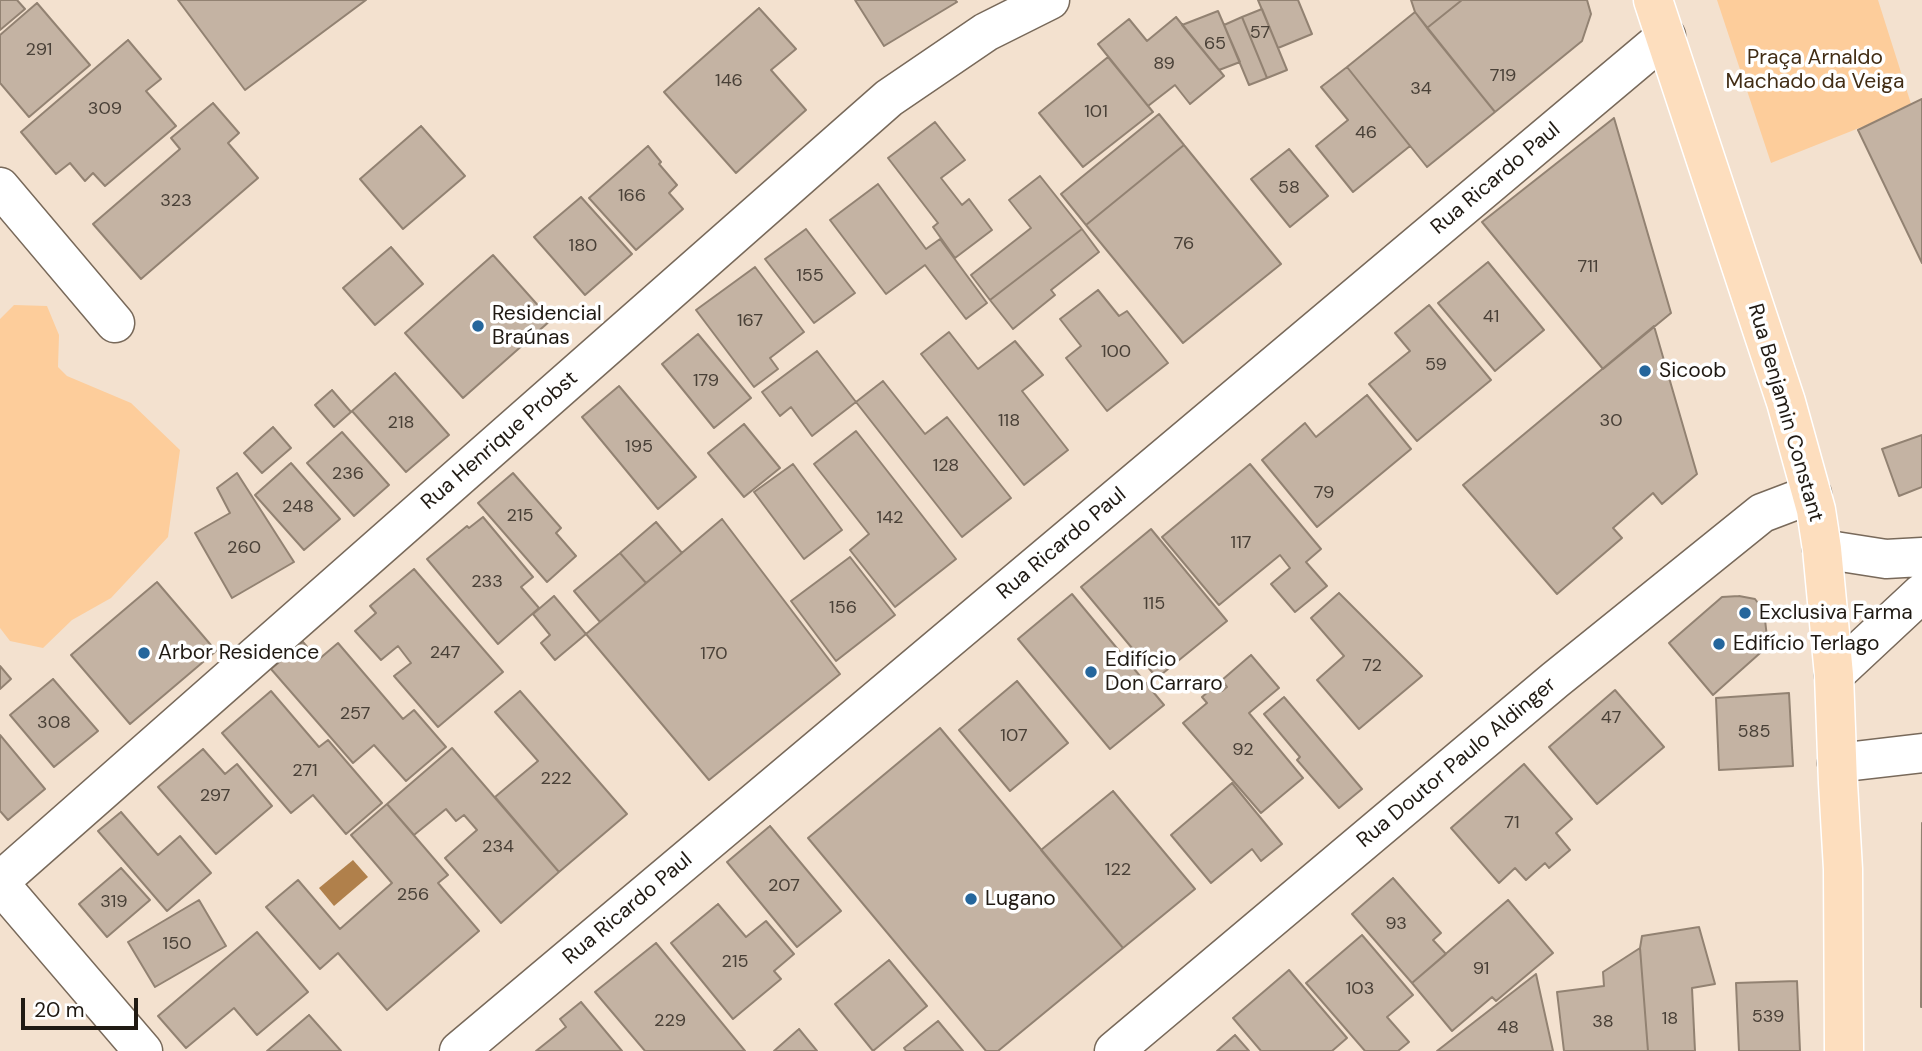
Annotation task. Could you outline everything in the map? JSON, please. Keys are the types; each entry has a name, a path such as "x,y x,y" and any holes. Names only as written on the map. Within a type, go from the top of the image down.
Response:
{"main road":[{"name":"Rua Benjamin Constant","path":"1653,0 1786,402 1812,494 1822,549 1834,674 1843,869 1844,1051"}],"street":[{"name":"Rua Henrique Probst","path":"0,882 888,98 986,32 1050,0"},
{"name":"Rua Ricardo Paul","path":"459,1051 1666,36"},
{"path":"0,187 115,323"},
{"name":"Rua Doutor Paulo Aldinger","path":"1114,1051 1555,680 1762,513 1812,494"},
{"path":"1822,549 1886,559 1922,557"},
{"path":"1834,674 1922,593"},
{"path":"1837,763 1922,753"},
{"path":"0,882 143,1051"}],"green space":[{"name":"Praça Arnaldo Machado da Veiga","path":"1717,0 1878,0 1912,107 1771,163"},
{"path":"14,305 47,306 59,335 58,367 67,376 131,403 180,450 168,537 111,598 72,620 43,648 10,641 0,628 0,319"}],"shaded area":[{"path":"353,860 368,877 334,906 319,888"}],"building":[{"path":"0,0 17,0 25,9 0,30"},
{"path":"178,0 366,0 245,90"},
{"path":"855,0 955,0 957,2 884,46"},
{"path":"1258,0 1298,0 1312,34 1278,48"},
{"path":"1411,0 1462,0 1427,28 1415,12"},
{"path":"1462,0 1587,0 1591,14 1582,41 1495,112 1427,28"},
{"path":"37,3 90,65 29,117 0,83 0,35"},
{"path":"759,8 796,49 771,70 806,110 736,173 664,92"},
{"path":"1262,9 1287,70 1267,78 1242,17"},
{"path":"1218,11 1240,62 1219,70 1182,25"},
{"path":"1415,12 1495,112 1427,167 1347,67"},
{"path":"1176,17 1224,76 1190,104 1175,85 1148,106 1098,44 1129,19 1147,41"},
{"path":"1242,17 1267,78 1249,85 1224,25"},
{"path":"128,40 161,79 146,91 176,126 105,186 93,173 85,181 70,163 56,174 21,132"},
{"path":"1108,57 1153,112 1083,167 1039,113"},
{"path":"1347,67 1410,146 1353,192 1316,146 1348,120 1321,87"},
{"path":"1922,99 1922,263 1858,130"},
{"path":"213,103 239,133 228,143 258,178 141,279 93,224 180,149 171,138"},
{"path":"1159,114 1184,145 1086,225 1061,194"},
{"path":"1614,118 1671,313 1603,369 1482,222"},
{"path":"935,122 965,160 941,178 962,205 969,199 992,230 955,258 933,227 938,223 888,158"},
{"path":"421,126 465,176 403,229 360,179"},
{"path":"1184,145 1281,264 1183,343 1086,225"},
{"path":"648,146 677,185 669,193 683,209 636,250 589,198"},
{"path":"1289,149 1328,196 1290,227 1251,179"},
{"path":"1040,176 1082,229 990,300 971,275 1031,228 1009,200"},
{"path":"878,184 926,249 940,239 987,303 966,319 925,265 886,294 830,220"},
{"path":"581,197 632,254 585,295 534,237"},
{"path":"806,229 855,293 814,323 765,259"},
{"path":"1082,229 1099,252 1051,290 1055,295 1013,329 990,300"},
{"path":"391,247 423,284 375,325 343,288"},
{"name":"Residencial Braúnas","path":"493,255 551,320 463,398 405,333"},
{"path":"1488,262 1544,330 1495,371 1438,303"},
{"path":"755,267 804,332 770,358 778,369 754,387 696,310"},
{"path":"1098,290 1119,316 1127,311 1168,363 1107,411 1066,358 1081,346 1060,319"},
{"path":"1429,305 1491,380 1417,441 1369,384 1410,351 1395,333"},
{"path":"1654,326 1697,474 1662,504 1653,493 1613,528 1622,538 1557,594 1463,485"},
{"path":"949,332 978,369 1015,341 1043,375 1022,391 1068,450 1024,485 921,354"},
{"path":"698,334 751,398 714,428 662,364"},
{"path":"817,351 856,402 812,436 791,407 780,416 762,392"},
{"path":"395,373 449,435 406,472 352,411"},
{"path":"883,381 925,434 947,417 1011,498 962,537 856,402"},
{"path":"619,386 696,477 658,509 582,417"},
{"path":"332,390 351,412 334,427 315,405"},
{"path":"1367,395 1411,449 1317,527 1262,460 1305,423 1316,437"},
{"path":"744,424 780,468 744,497 708,453"},
{"path":"273,427 291,448 262,473 244,453"},
{"path":"856,431 956,559 895,607 850,550 869,534 814,464"},
{"path":"342,432 389,485 354,516 307,463"},
{"path":"1922,435 1922,487 1899,496 1882,449"},
{"path":"291,463 340,519 304,550 255,495"},
{"path":"793,464 842,530 804,559 754,492"},
{"path":"1250,464 1321,549 1306,562 1327,586 1295,612 1271,584 1290,568 1280,555 1219,605 1162,537"},
{"path":"237,473 294,562 232,598 195,533 230,513 217,488"},
{"path":"513,473 561,528 556,533 576,556 547,582 478,503"},
{"path":"483,517 533,577 521,587 539,608 498,644 427,559 467,526 469,528"},
{"path":"722,519 840,674 709,780 586,634"},
{"path":"656,522 682,553 646,583 620,553"},
{"path":"1151,529 1227,621 1157,678 1081,587"},
{"path":"620,553 646,583 600,622 574,591"},
{"path":"850,557 895,615 836,661 791,601"},
{"path":"414,569 503,672 438,727 394,676 411,663 398,646 381,660 355,631 376,613 370,606"},
{"name":"Arbor Residence","path":"157,582 216,651 130,724 71,655"},
{"path":"1339,593 1422,676 1359,729 1317,680 1344,656 1311,618"},
{"name":"Edifício Don Carraro","path":"1072,594 1164,705 1110,749 1018,639"},
{"path":"554,596 586,634 555,660 541,643 550,635 533,614"},
{"name":"Edifício Terlago","path":"1722,597 1755,599 1764,611 1768,646 1713,695 1669,643"},
{"path":"303,642 318,660 338,643 403,719 414,710 446,747 406,781 374,745 353,763 271,669"},
{"path":"1251,655 1279,688 1249,713 1303,778 1261,813 1183,723 1207,703 1202,697 1216,685 1222,691 1227,687 1222,680"},
{"path":"0,666 11,679 0,689"},
{"path":"53,679 98,731 54,767 10,715"},
{"path":"1017,681 1068,743 1010,791 959,730"},
{"path":"1615,690 1664,747 1597,804 1549,747"},
{"path":"271,691 319,747 328,740 382,803 346,834 313,795 291,813 222,733"},
{"path":"520,691 627,814 559,872 495,797 538,761 495,712"},
{"path":"1789,693 1793,766 1719,770 1716,698"},
{"path":"1284,697 1362,789 1339,808 1297,760 1300,757 1264,714"},
{"name":"Lugano","path":"940,728 1123,948 998,1051 986,1051 808,838"},
{"path":"0,735 45,789 8,820 0,811"},
{"path":"452,748 559,872 501,923 445,858 477,830 464,815 456,821 446,809 414,835 387,804"},
{"path":"203,749 225,774 237,764 272,806 216,854 158,787"},
{"path":"1524,764 1572,819 1556,833 1570,850 1549,868 1545,863 1526,880 1515,868 1499,883 1451,828"},
{"path":"1232,783 1282,844 1261,861 1252,849 1211,883 1171,835"},
{"path":"1113,791 1195,889 1123,948 1041,850"},
{"path":"387,804 448,875 438,883 479,931 387,1010 338,953 320,969 266,907 298,880 340,929 392,883 351,835"},
{"path":"121,812 158,855 180,836 211,873 167,911 98,831"},
{"path":"1922,823 1922,1007 1921,1007"},
{"path":"770,826 841,911 797,947 727,862"},
{"path":"121,868 150,900 107,937 79,904"},
{"path":"1393,878 1441,933 1433,940 1446,954 1412,983 1352,914"},
{"path":"199,900 226,946 155,987 128,942"},
{"path":"1508,900 1553,953 1496,1001 1492,997 1452,1031 1412,983"},
{"path":"718,904 746,937 766,921 794,954 774,971 781,979 733,1019 671,943"},
{"path":"1699,927 1715,984 1692,988 1695,1051 1648,1051 1640,948 1642,936"},
{"path":"257,932 308,992 257,1035 234,1008 186,1048 158,1016"},
{"path":"1362,935 1413,995 1387,1017 1409,1042 1398,1051 1365,1051 1306,983"},
{"path":"656,943 745,1051 645,1051 595,992"},
{"path":"1640,948 1648,1051 1564,1051 1557,992 1604,986 1603,972"},
{"path":"889,960 927,1006 873,1051 835,1004"},
{"path":"1289,970 1347,1038 1332,1051 1261,1051 1233,1018"},
{"path":"1536,974 1553,1051 1437,1051"},
{"path":"1797,981 1800,1051 1739,1051 1736,983"},
{"path":"581,1002 622,1051 536,1051 566,1027 560,1019"},
{"path":"309,1015 341,1051 267,1051"},
{"path":"938,1021 963,1051 906,1051 904,1048"},
{"path":"799,1029 817,1051 774,1051"},
{"path":"1235,1035 1249,1051 1217,1051"}],"place":[{"name":"Residencial Braúnas","path":"478,326"},
{"name":"Sicoob","path":"1645,371"},
{"name":"Exclusiva Farma","path":"1745,613"},
{"name":"Edifício Terlago","path":"1719,644"},
{"name":"Arbor Residence","path":"144,653"},
{"name":"Edifício Don Carraro","path":"1091,672"},
{"name":"Lugano","path":"971,899"}]}
